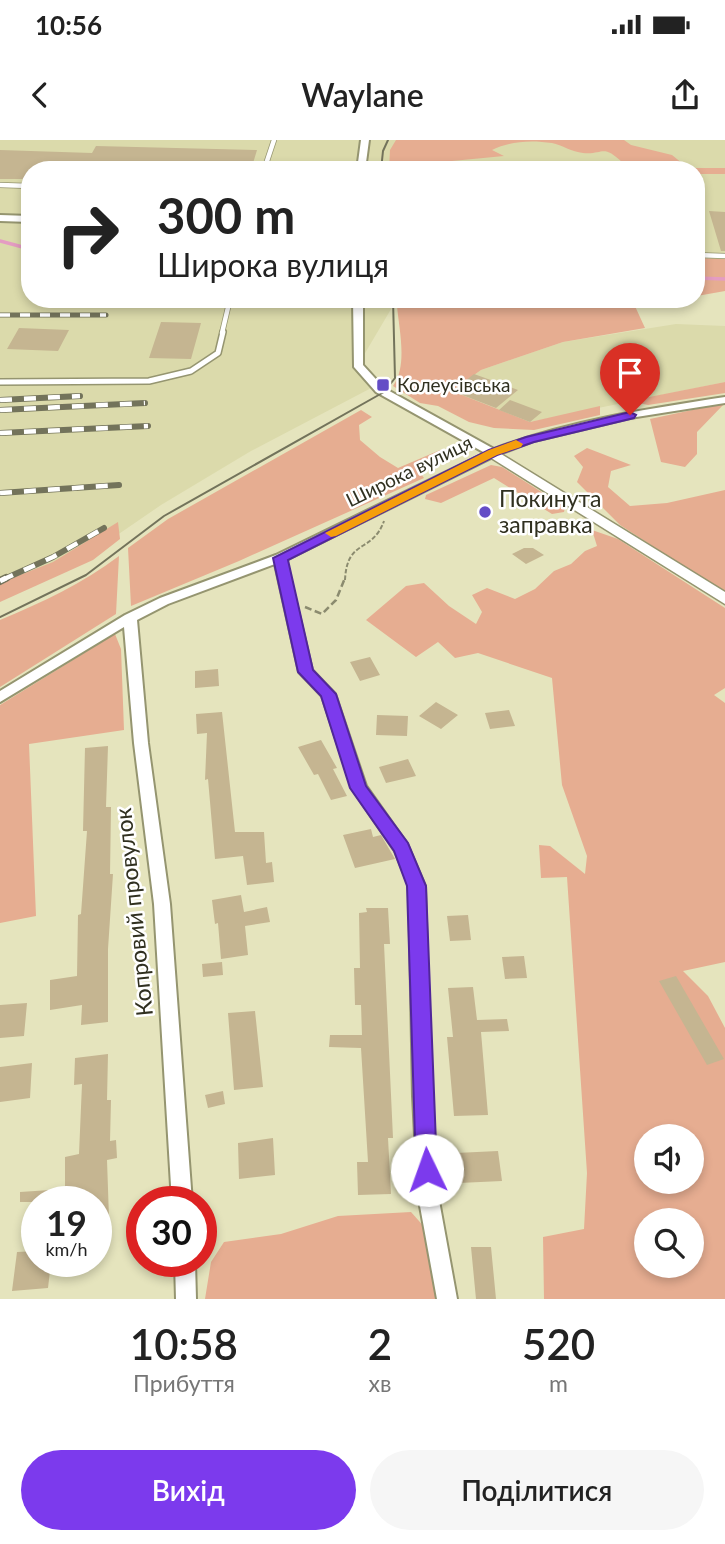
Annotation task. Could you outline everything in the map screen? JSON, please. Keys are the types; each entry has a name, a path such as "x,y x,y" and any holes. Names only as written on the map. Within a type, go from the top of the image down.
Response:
{"street":[{"path":"362,161 365,140"},
{"path":"0,218 21,219"},
{"path":"358,308 358,365 380,390 493,453 725,599"},
{"name":"Широка вулиця","path":"0,697 130,618 164,601 280,558 493,453 530,439 630,415 725,400"},
{"path":"280,558 306,672 328,694 359,788 402,848 416,886 422,1096 428,1195 447,1299"},
{"name":"Копровий провулок","path":"130,618 141,743 162,904 181,1186"},
{"path":"185,1277 186,1299"}],"lane":[{"path":"267,161 274,140"},
{"path":"0,185 21,186"},
{"path":"705,255 725,256"},
{"path":"0,382 149,381 191,371 218,353 228,308"}],"path":[{"path":"289,601 321,614 336,600 345,584 346,564 352,553 379,536 384,518 382,508"}],"shaded area":[{"path":"0,140 725,140 725,290 705,289 705,161 21,161 21,308 392,308 358,365 375,386 251,451 161,505 75,564 0,592"},
{"path":"396,140 624,140 631,145 672,155 679,161 621,161 611,153 603,151 583,153 552,143 536,142 513,143 492,150 504,156 452,161 389,161 390,150"},
{"path":"705,168 725,168 725,174 705,174"},
{"path":"705,258 725,259 725,291 705,295"},
{"path":"397,308 636,308 645,328 563,342 481,370 452,391 530,422 600,406 600,415 534,430 494,428 469,422 438,406 420,403 393,386 400,368 401,336"},
{"path":"676,324 725,326 725,382 530,422 452,391 481,370 563,342"},
{"path":"725,382 725,393 648,405 629,401"},
{"path":"725,403 697,432 697,454 685,467 661,462 650,419"},
{"path":"361,410 372,417 359,425 360,440 398,468 440,450 447,456 418,470 424,478 131,606 128,548 168,519"},
{"path":"587,448 631,465 611,471 608,487 630,506 667,503 725,490 725,593 620,525 577,482 583,467 574,456"},
{"path":"491,465 502,467 562,505 565,507 564,512 552,514 494,478 441,503 425,499 426,495"},
{"path":"118,522 120,539 93,560 0,602 0,583 53,562"},
{"path":"592,530 618,539 725,608 725,688 714,695 725,703 725,962 683,971 708,996 725,1028 725,1299 544,1299 543,1237 584,1229 587,1173 567,877 541,878 539,845 550,846 585,874 587,856 562,785 552,678 478,653 455,658 438,642 416,657 366,620 406,586 424,583 449,606 476,624 482,612 472,595 487,588 515,599 535,589 554,571 571,564 585,551 597,546"},
{"path":"119,556 116,614 0,687 0,620 62,592"},
{"path":"115,634 121,649 124,730 29,744 36,916 0,923 0,705"},
{"path":"411,1212 427,1230 439,1299 205,1299 209,1277 217,1277 217,1253 224,1242 281,1234 338,1216"}],"building":[{"path":"96,146 257,150 254,161 21,161 21,179 0,179 0,150 92,153"},
{"path":"709,211 725,212 725,251 721,251"},
{"path":"161,322 201,323 191,359 149,358"},
{"path":"19,328 69,330 58,351 7,349"},
{"path":"474,374 518,390 496,408 452,391"},
{"path":"510,400 542,412 530,422 499,410"},
{"path":"524,548 533,548 544,555 526,564 512,554"},
{"path":"370,657 380,675 360,681 350,662"},
{"path":"218,669 219,686 195,688 195,671"},
{"path":"436,702 458,715 441,729 419,716"},
{"path":"509,710 515,726 490,729 485,713"},
{"path":"222,712 235,832 264,832 266,863 272,862 274,882 247,885 243,856 215,859 208,779 205,780 207,733 197,734 196,714"},
{"path":"377,715 408,716 407,736 376,735"},
{"path":"321,740 337,768 333,769 347,796 331,800 318,774 314,775 298,747"},
{"path":"108,746 106,807 111,807 110,874 113,874 108,949 108,1022 81,1025 82,1005 50,1010 50,980 77,976 78,915 81,914 87,831 83,831 85,748"},
{"path":"408,759 416,776 386,783 379,767"},
{"path":"371,829 373,837 381,835 395,859 355,868 343,835"},
{"path":"241,895 244,912 267,907 270,922 245,926 248,955 221,959 218,923 215,924 212,900"},
{"path":"366,908 388,908 390,944 384,944 393,1138 388,1138 391,1194 358,1195 357,1162 368,1162 361,1048 329,1047 330,1035 362,1035 361,1005 355,1005 354,968 360,968 359,913 367,912"},
{"path":"468,915 471,940 450,941 447,916"},
{"path":"524,956 527,978 505,979 502,957"},
{"path":"222,962 223,975 203,977 202,964"},
{"path":"676,976 724,1059 707,1065 659,981"},
{"path":"473,987 477,1020 507,1019 509,1031 481,1032 488,1115 454,1116 447,1037 453,1037 448,988"},
{"path":"27,1003 24,1036 0,1038 0,1005"},
{"path":"255,1011 263,1087 234,1090 228,1013"},
{"path":"108,1054 110,1141 116,1140 117,1158 107,1160 108,1186 65,1186 65,1157 79,1154 82,1084 74,1085 75,1058"},
{"path":"32,1063 30,1098 0,1102 0,1067"},
{"path":"223,1091 225,1104 208,1108 205,1095"},
{"path":"273,1138 275,1175 239,1179 238,1143"},
{"path":"498,1151 502,1181 459,1183 456,1153"},
{"path":"471,1247 491,1247 496,1299 476,1299"},
{"path":"17,1252 21,1252 21,1277 49,1277 48,1288 12,1291"}],"waterway":[{"path":"0,241 21,247"},
{"path":"705,278 725,279"}],"tram line":[{"path":"382,161 388,140"},
{"path":"0,617 86,575 164,516 384,392 395,378 393,308"}],"railway":[{"path":"0,315 106,315"},
{"path":"0,400 80,396"},
{"path":"0,410 145,403"},
{"path":"0,433 148,426"},
{"path":"0,493 119,485"},
{"path":"2,580 53,557 104,528"},
{"path":"2,580 6,578"}],"slow traffic":[{"path":"331,533 516,444"}],"place":[{"name":"Колеусівська","path":"383,385"},
{"name":"Покинута заправка","path":"485,512"}],"route":[{"path":"427,1170 422,1096 416,886 402,848 359,788 328,694 306,672 280,558 493,453 530,439 630,415"}]}
